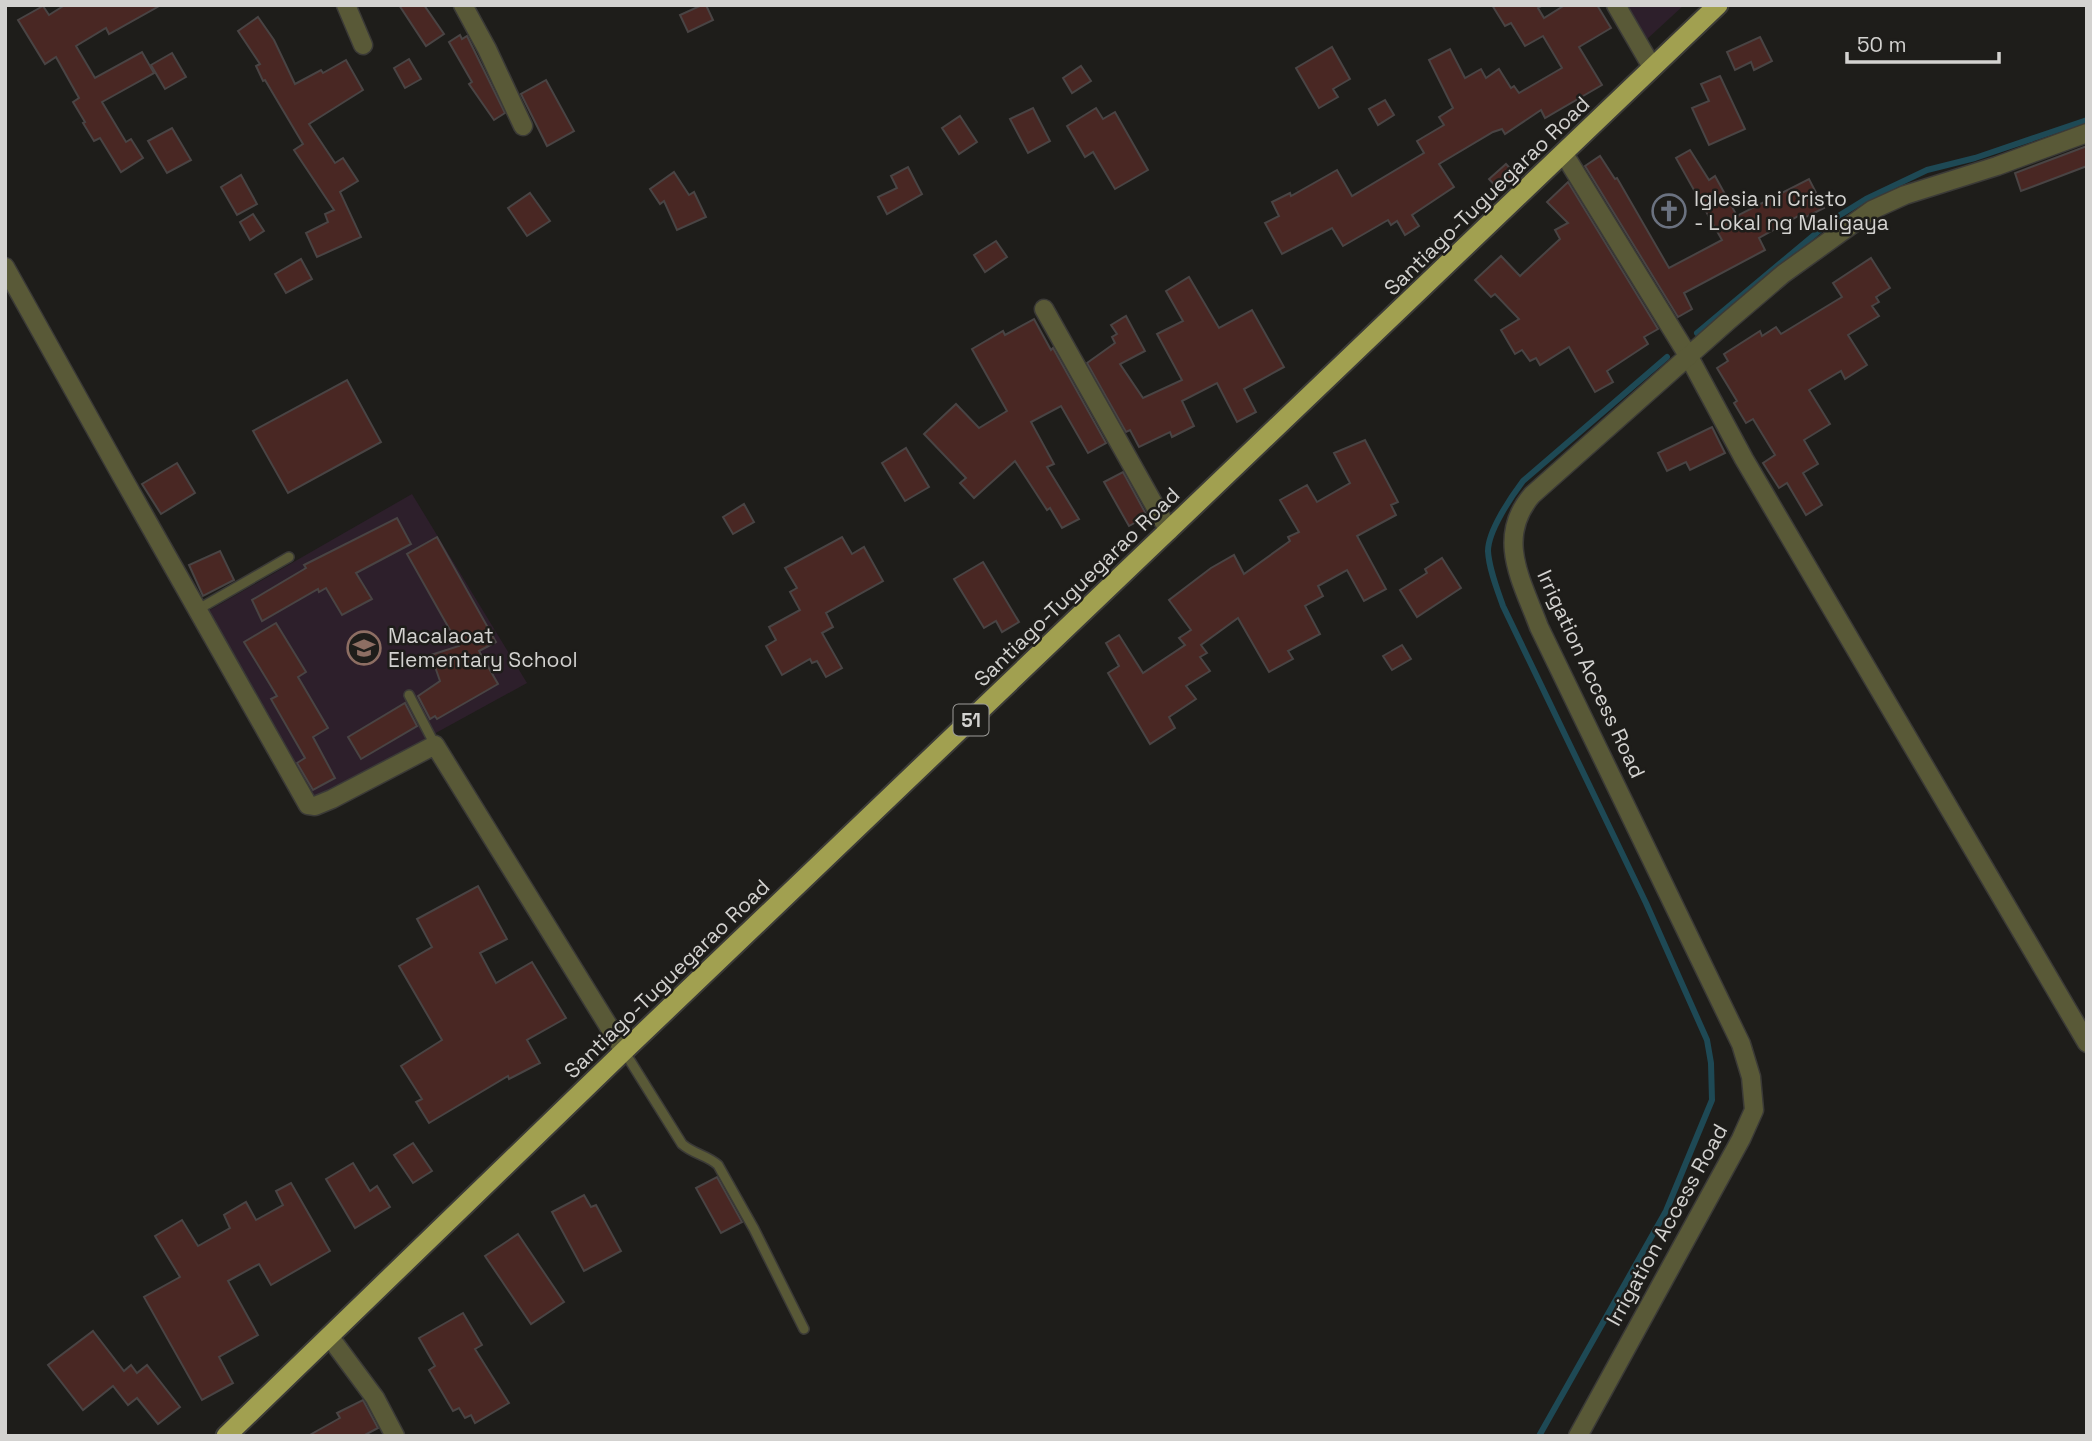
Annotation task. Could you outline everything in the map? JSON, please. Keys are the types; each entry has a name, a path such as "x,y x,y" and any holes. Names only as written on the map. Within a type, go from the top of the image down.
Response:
{"highway":[{"name":"Santiago-Tuguegarao Road","path":"226,1436 624,1051 1718,5"}],"street":[{"path":"346,5 363,45"},
{"path":"463,5 523,126"},
{"path":"1616,5 1652,67"},
{"name":"Irrigation Access Road","path":"1578,1436 1741,1139 1754,1110 1751,1077 1741,1044 1539,627 1515,561 1513,534 1520,509 1532,495 1783,274 1872,210 1905,195 1997,166 2087,133"},
{"path":"1564,154 1689,357 1744,458 2087,1043"},
{"path":"5,267 308,805 315,806 332,799 435,745 624,1051"},
{"path":"1044,309 1169,531"},
{"path":"330,1336 375,1398 395,1436"}],"lane":[{"path":"197,610 289,557"},
{"path":"409,695 435,745"},
{"path":"624,1051 682,1144 712,1159 718,1165 754,1228 804,1329"}],"shaded area":[{"path":"1627,5 1684,5 1646,40"},
{"name":"Macalaoat Elementary School","path":"412,494 527,683 310,802 203,614"}],"building":[{"path":"65,5 161,5 109,34 106,28 76,46 95,78 142,52 154,73 102,102 126,142 131,139 143,158 121,172 100,138 94,141 83,123 85,122 73,102 79,98 56,57 45,64 18,20 43,6 49,15"},
{"path":"399,5 424,5 444,34 426,46"},
{"path":"706,5 713,20 688,32 680,15"},
{"path":"1492,5 1543,5 1538,8 1544,18 1565,5 1597,5 1611,28 1579,47 1602,85 1545,118 1541,110 1505,134 1502,129 1493,132 1439,164 1454,187 1412,215 1419,226 1405,235 1397,221 1391,225 1388,220 1343,246 1332,228 1282,254 1265,223 1279,216 1272,202 1290,193 1291,196 1337,170 1352,196 1424,153 1417,141 1444,125 1439,117 1453,108 1429,60 1450,49 1465,78 1481,69 1486,78 1499,69 1511,88 1514,86 1519,93 1562,68 1543,36 1525,46 1511,23 1505,26"},
{"path":"258,17 274,40 295,84 346,60 363,90 309,124 335,163 343,158 358,181 340,192 361,237 317,257 306,233 328,222 325,214 334,210 294,150 303,144 265,80 263,81 256,66 260,64 238,31"},
{"path":"460,35 462,39 467,36 505,113 494,120 469,84 472,82 449,42"},
{"path":"1760,37 1772,61 1754,70 1751,62 1735,70 1727,52"},
{"path":"1332,47 1350,79 1333,89 1338,97 1319,108 1296,68"},
{"path":"172,53 186,77 165,89 151,65"},
{"path":"409,59 421,79 405,88 394,68"},
{"path":"1081,66 1091,81 1072,93 1063,78"},
{"path":"1720,76 1745,129 1709,145 1692,108 1709,101 1701,84"},
{"path":"546,80 574,131 547,146 521,94"},
{"path":"1385,100 1394,115 1378,125 1369,109"},
{"path":"1033,108 1050,141 1028,153 1010,119"},
{"path":"1096,108 1103,119 1115,112 1148,170 1115,189 1093,152 1085,157 1067,126"},
{"path":"960,116 977,142 959,154 942,128"},
{"path":"172,128 191,160 167,173 148,141"},
{"path":"2087,146 2087,166 2021,191 2015,173"},
{"path":"1690,150 1709,180 1715,176 1737,216 1809,179 1824,208 1804,218 1802,214 1759,238 1765,250 1684,293 1692,309 1678,317 1585,166 1600,156 1615,179 1617,178 1669,268 1722,240 1676,158"},
{"path":"1506,164 1517,176 1500,191 1489,179"},
{"path":"908,167 922,194 887,214 878,197 897,188 891,176"},
{"path":"674,172 689,195 694,192 706,217 677,230 664,201 660,204 650,189"},
{"path":"241,175 257,204 237,215 221,187"},
{"path":"1568,182 1658,329 1644,337 1648,344 1607,371 1613,382 1595,392 1569,347 1540,365 1536,358 1530,361 1522,350 1515,354 1501,330 1519,319 1495,294 1491,297 1475,280 1501,256 1520,276 1560,239 1555,230 1568,223 1547,202"},
{"path":"530,193 550,221 527,236 508,208"},
{"path":"253,214 264,231 250,240 240,222"},
{"path":"996,241 1007,257 985,272 974,255"},
{"path":"1871,258 1890,288 1876,297 1879,302 1872,306 1879,316 1848,335 1867,365 1845,379 1841,371 1809,390 1830,424 1804,440 1818,464 1803,473 1822,505 1806,515 1787,483 1779,488 1763,463 1775,455 1753,419 1746,423 1734,403 1737,401 1717,368 1728,361 1724,354 1760,331 1762,336 1776,327 1781,334 1842,297 1833,283"},
{"path":"301,259 312,279 286,293 275,274"},
{"path":"1189,277 1219,328 1252,310 1284,367 1244,389 1256,412 1237,422 1217,383 1182,401 1194,426 1172,437 1170,432 1139,447 1130,430 1126,432 1087,363 1115,343 1112,337 1117,334 1111,325 1126,316 1145,351 1120,364 1143,398 1182,380 1157,334 1183,321 1166,291"},
{"path":"1034,319 1106,443 1088,453 1061,406 1031,422 1054,464 1047,467 1079,519 1062,528 1015,461 974,498 960,483 966,478 924,434 956,404 979,428 1007,411 972,349 1003,331 1005,335"},
{"path":"347,380 381,442 288,493 253,431"},
{"path":"1712,427 1725,453 1690,470 1686,462 1667,471 1658,453"},
{"path":"1365,440 1398,502 1391,505 1396,515 1357,536 1386,589 1364,601 1347,570 1318,586 1323,596 1305,606 1320,634 1288,651 1293,659 1269,672 1238,618 1201,645 1207,653 1200,657 1210,671 1186,686 1196,699 1169,717 1175,728 1150,744 1108,673 1119,666 1106,643 1119,635 1143,673 1185,645 1179,638 1191,630 1169,600 1211,568 1234,555 1244,574 1290,541 1288,537 1299,532 1280,500 1307,485 1317,502 1350,483 1334,453"},
{"path":"906,448 929,487 905,501 882,463"},
{"path":"177,463 195,493 161,514 142,484"},
{"path":"1123,472 1147,516 1129,526 1104,482"},
{"path":"744,504 754,522 733,534 723,517"},
{"path":"397,518 411,544 356,573 372,599 342,615 326,588 319,592 318,589 262,621 252,600 306,568 304,565"},
{"path":"437,537 496,642 479,651 498,684 437,719 435,716 430,719 418,696 440,681 431,655 459,646 407,554"},
{"path":"842,537 852,554 864,547 883,581 826,613 833,627 822,633 842,668 826,677 817,661 812,663 810,659 782,675 766,646 776,640 769,627 800,610 790,592 797,588 785,568"},
{"path":"220,551 234,580 203,596 189,565"},
{"path":"1442,558 1461,588 1417,617 1400,590 1427,573 1425,569"},
{"path":"983,562 1019,622 1002,632 996,621 984,628 954,579"},
{"path":"276,623 306,672 298,677 328,728 313,737 335,778 313,790 297,763 305,758 271,699 277,696 244,642"},
{"path":"1402,645 1411,659 1392,670 1383,656"},
{"path":"405,703 417,726 361,759 348,737"},
{"path":"478,886 507,939 480,953 496,983 532,962 566,1018 527,1040 540,1063 509,1079 508,1076 429,1123 416,1102 422,1099 401,1066 442,1040 399,966 432,947 417,919"},
{"path":"413,1143 432,1171 413,1183 394,1155"},
{"path":"353,1163 370,1191 377,1186 390,1207 355,1228 326,1179"},
{"path":"717,1177 742,1222 721,1233 696,1188"},
{"path":"291,1183 330,1251 271,1285 259,1264 228,1281 258,1335 219,1357 233,1383 202,1400 144,1297 180,1277 155,1236 182,1220 198,1246 230,1228 224,1215 246,1202 256,1220 283,1205 276,1191"},
{"path":"584,1195 591,1207 596,1205 621,1251 584,1271 552,1212"},
{"path":"518,1234 564,1302 531,1324 485,1256"},
{"path":"463,1313 482,1345 475,1349 509,1403 475,1423 471,1415 465,1418 459,1408 453,1411 429,1370 435,1366 419,1338"},
{"path":"93,1331 124,1371 131,1365 137,1373 147,1365 180,1407 158,1424 137,1398 128,1405 113,1386 83,1410 48,1365"},
{"path":"363,1400 378,1428 363,1436 308,1436 340,1418 337,1413"}],"waterway":[{"path":"1697,333 1832,220 1866,199 1927,170 1975,158 2087,120"},
{"path":"1539,1436 1666,1211 1712,1100 1711,1063 1707,1040 1646,903 1503,606 1488,551 1496,524 1523,481 1667,357"}],"place":[{"name":"Iglesia ni Cristo - Lokal ng Maligaya","path":"1669,211"},
{"name":"Macalaoat Elementary School","path":"364,648"}]}
